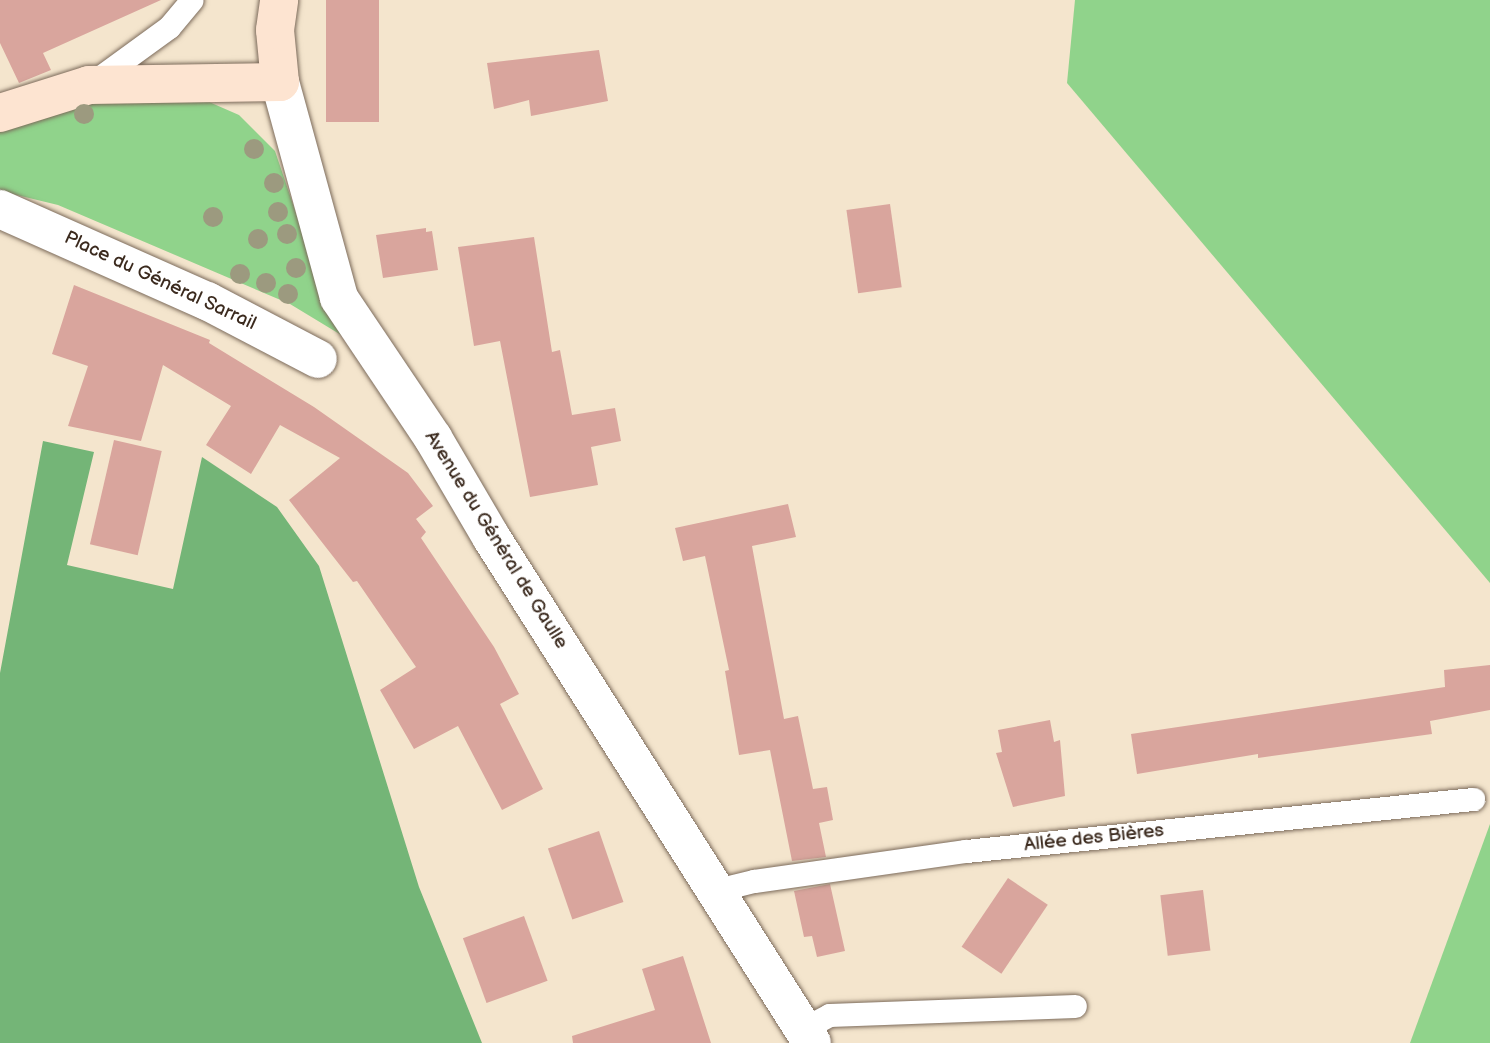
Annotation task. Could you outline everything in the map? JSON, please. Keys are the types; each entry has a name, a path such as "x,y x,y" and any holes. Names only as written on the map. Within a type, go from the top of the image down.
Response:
{"street":[{"name":"Avenue du Général de Gaulle","path":"279,0 275,30 280,82 340,298 433,438 491,537 807,1036"},
{"path":"0,113 89,85 280,82"},
{"name":"Place du Général Sarrail","path":"0,209 206,301 318,359"}],"lane":[{"path":"89,85 169,27 192,0"},
{"name":"Allée des Bières","path":"717,890 754,881 966,852 1473,799"},
{"path":"807,1036 829,1015 1075,1006"}],"green space":[{"path":"1075,0 1490,0 1490,583 1067,83"},
{"path":"200,98 239,115 275,151 324,296 351,341 290,304 58,205 0,191 0,132 85,101"},
{"path":"43,441 94,452 67,565 173,589 202,457 277,507 319,566 419,887 482,1043 0,1043 0,673"},
{"path":"1490,824 1490,1043 1410,1043"}],"building":[{"path":"0,0 161,0 43,53 51,70 19,83 0,43"},
{"path":"326,0 379,0 379,122 326,122"},
{"path":"599,50 608,101 531,116 529,100 494,109 487,63"},
{"path":"890,204 902,287 858,293 846,210"},
{"path":"426,228 426,232 432,231 438,270 383,278 376,235"},
{"path":"534,237 552,352 560,350 572,415 615,408 621,441 591,447 598,485 530,497 500,341 474,346 458,247"},
{"path":"74,285 210,340 209,343 314,407 408,473 433,506 416,519 426,532 421,538 494,647 519,694 500,704 543,789 502,810 458,726 414,749 380,690 416,667 357,581 353,582 289,500 340,458 280,425 251,474 206,445 231,406 163,365 141,441 68,426 88,366 52,354"},
{"path":"114,440 162,451 138,555 90,544"},
{"path":"788,504 796,537 752,546 784,719 798,716 813,789 827,787 833,820 819,823 826,857 792,861 770,750 739,755 725,671 729,670 705,556 683,561 675,528"},
{"path":"1490,665 1490,710 1430,721 1432,734 1258,758 1258,754 1137,774 1131,734 1445,687 1444,670"},
{"path":"1050,720 1054,742 1060,740 1065,796 1013,807 996,753 1002,752 998,730"},
{"path":"599,831 623,902 572,919 548,849"},
{"path":"1008,878 1048,905 1001,974 962,947"},
{"path":"830,884 845,951 817,957 812,936 804,937 794,891"},
{"path":"1203,890 1210,951 1168,956 1160,895"},
{"path":"524,916 548,981 487,1003 463,938"},
{"path":"683,956 711,1043 573,1043 572,1036 655,1010 642,969"}]}
